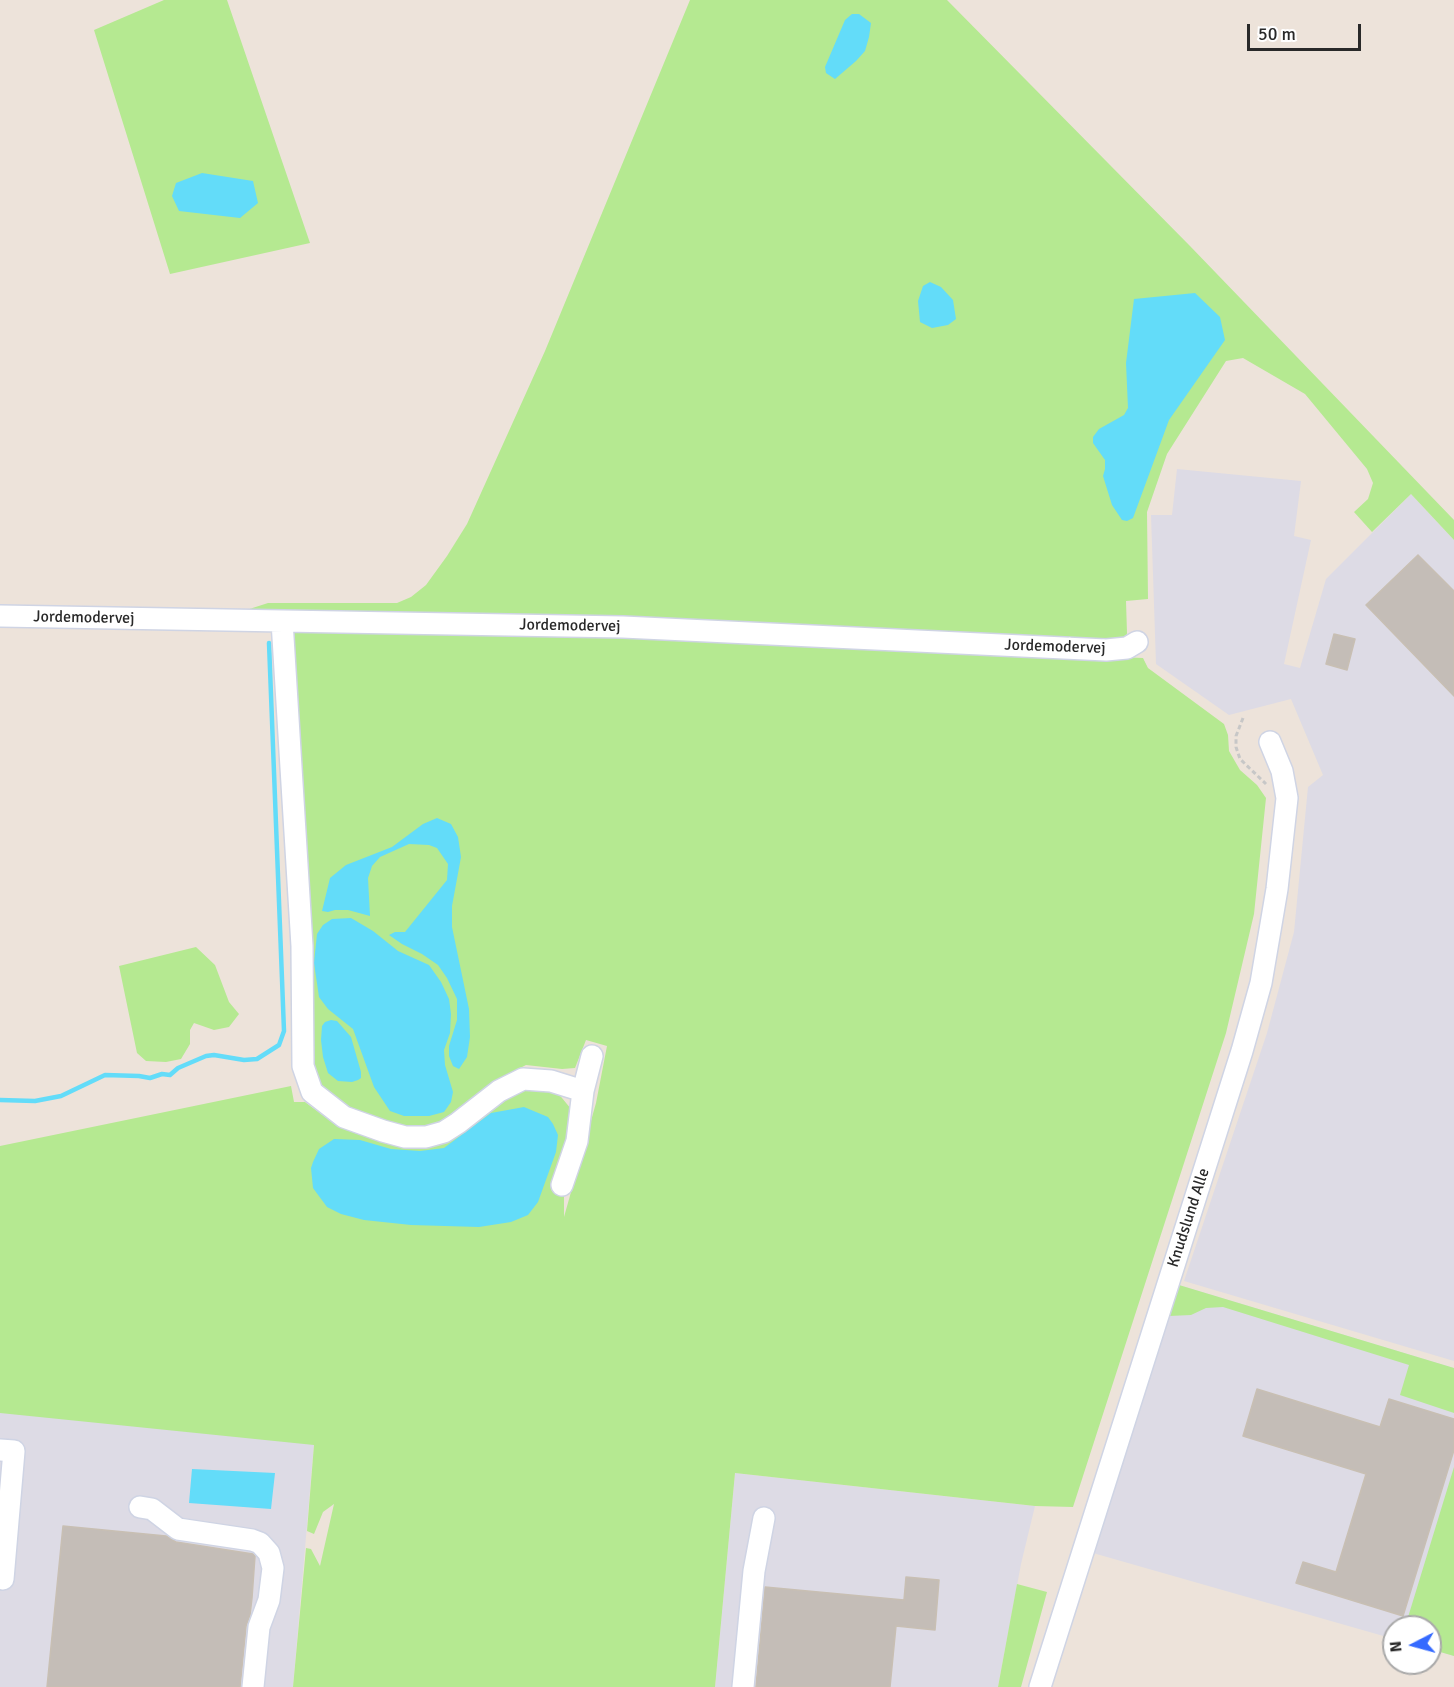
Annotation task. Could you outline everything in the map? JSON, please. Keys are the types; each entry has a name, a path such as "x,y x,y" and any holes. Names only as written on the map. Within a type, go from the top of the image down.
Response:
{"street":[{"name":"Jordemodervej","path":"0,616 623,627 1106,650 1127,648 1137,642"},
{"path":"282,621 302,946 303,1066 312,1092 344,1117 405,1137 426,1137 444,1132 499,1091 523,1079 551,1081 583,1091"},
{"name":"Knudslund Alle","path":"1040,1687 1242,1051 1261,982 1277,889 1287,798 1282,771 1270,742"},
{"path":"562,1185 578,1141 583,1091 592,1056"},
{"path":"0,1450 14,1451 3,1579"},
{"path":"140,1507 152,1509 178,1529 252,1540 260,1543 269,1552 273,1568 269,1600 259,1627 253,1687"},
{"path":"743,1687 754,1571 764,1518"}],"path":[{"path":"1243,718 1236,736 1239,759 1262,778 1269,788"}],"shaded area":[{"path":"1177,469 1301,481 1294,536 1311,540 1284,664 1300,668 1326,579 1411,494 1454,540 1454,1361 1184,1281 1267,1033 1294,932 1308,787 1323,775 1291,699 1229,715 1156,664 1151,515 1172,515"},
{"path":"1179,1285 1454,1368 1454,1656 1442,1652 1442,1615 1382,1615 1382,1636 1093,1553"},
{"path":"0,1412 314,1444 293,1687 0,1687"},
{"path":"735,1473 1035,1506 1021,1564 998,1687 715,1687"}],"green space":[{"path":"164,0 227,0 310,243 170,274 94,30"},
{"path":"690,0 947,0 1190,246 1454,520 1454,540 1411,494 1372,532 1354,512 1368,499 1373,483 1367,469 1305,394 1243,358 1226,361 1167,454 1147,512 1148,599 1126,601 1127,633 1126,640 1121,643 234,614 268,603 397,603 411,597 426,585 467,524 545,351"},
{"path":"291,630 434,630 1143,658 1148,668 1224,724 1228,735 1229,751 1240,770 1257,785 1266,798 1254,914 1226,1033 1073,1507 1035,1506 735,1473 715,1687 293,1687 306,1548 311,1549 320,1566 334,1504 323,1512 314,1534 307,1531 314,1445 0,1413 0,1146 291,1086 294,1102 305,1102 335,1124 358,1134 415,1147 441,1142 466,1127 519,1086 536,1083 553,1087 571,1109 574,1126 569,1147 553,1189 564,1190 564,1217 596,1103 607,1046 586,1040 575,1068 526,1065 514,1071 499,1086 440,1128 429,1133 386,1128 358,1117 331,1100 317,1087 309,1071 296,808 298,792"},
{"path":"196,947 215,965 229,1002 239,1014 229,1027 214,1030 194,1023 190,1030 190,1044 181,1059 166,1062 146,1061 137,1053 119,966"},
{"path":"1179,1285 1454,1368 1454,1413 1400,1395 1409,1365 1223,1307 1206,1308 1191,1315 1169,1316"},
{"path":"1454,1467 1454,1656 1442,1652 1442,1615 1409,1615"},
{"path":"1017,1584 1047,1592 1021,1687 998,1687"}],"water":[{"path":"852,14 859,14 871,23 869,37 865,51 835,79 826,73 825,67 845,20"},
{"path":"202,173 253,181 258,203 240,218 179,211 172,196 176,183"},
{"path":"930,282 941,287 953,300 956,319 948,325 932,328 920,322 918,301 923,286"},
{"path":"1195,293 1220,317 1225,340 1169,420 1133,518 1127,521 1122,520 1112,505 1103,476 1105,460 1093,443 1093,437 1099,429 1124,415 1128,408 1126,363 1134,299"},
{"path":"437,818 451,824 458,837 461,857 452,906 452,927 469,1009 470,1037 467,1057 459,1069 453,1066 449,1056 449,1046 457,1020 457,999 447,978 438,965 389,935 395,932 405,932 447,880 448,864 437,848 429,845 409,844 380,857 372,866 368,878 370,916 348,910 322,911 330,878 346,865 392,847 423,824"},
{"path":"351,918 373,931 398,951 429,965 441,982 449,999 451,1014 450,1033 444,1050 445,1065 453,1092 451,1102 444,1112 429,1116 404,1116 390,1111 374,1087 353,1029 328,1009 319,997 314,963 317,934 323,925 332,919"},
{"path":"331,1020 337,1021 351,1037 361,1072 361,1078 358,1080 338,1081 328,1073 321,1040 322,1026"},
{"path":"524,1107 548,1117 558,1135 556,1152 538,1202 528,1215 511,1222 479,1227 411,1225 364,1220 341,1214 327,1207 313,1188 311,1168 313,1162 319,1149 334,1139 360,1140 391,1149 420,1151 444,1148 491,1113"},
{"path":"192,1469 275,1473 271,1509 189,1503"}],"building":[{"path":"1418,555 1454,591 1454,696 1366,605"},
{"path":"1334,634 1355,639 1347,670 1326,664"},
{"path":"1257,1389 1380,1427 1389,1399 1454,1419 1454,1450 1403,1615 1296,1583 1303,1562 1336,1572 1366,1474 1243,1436"},
{"path":"63,1526 166,1536 176,1542 253,1554 255,1556 252,1598 246,1626 240,1687 47,1687"},
{"path":"906,1577 939,1580 935,1630 896,1626 890,1687 756,1687 765,1587 904,1600"}],"waterway":[{"path":"0,1100 35,1101 61,1096 105,1075 150,1078 162,1074 170,1075 178,1068 206,1056 257,1059 279,1045 284,1031 269,643"}]}
